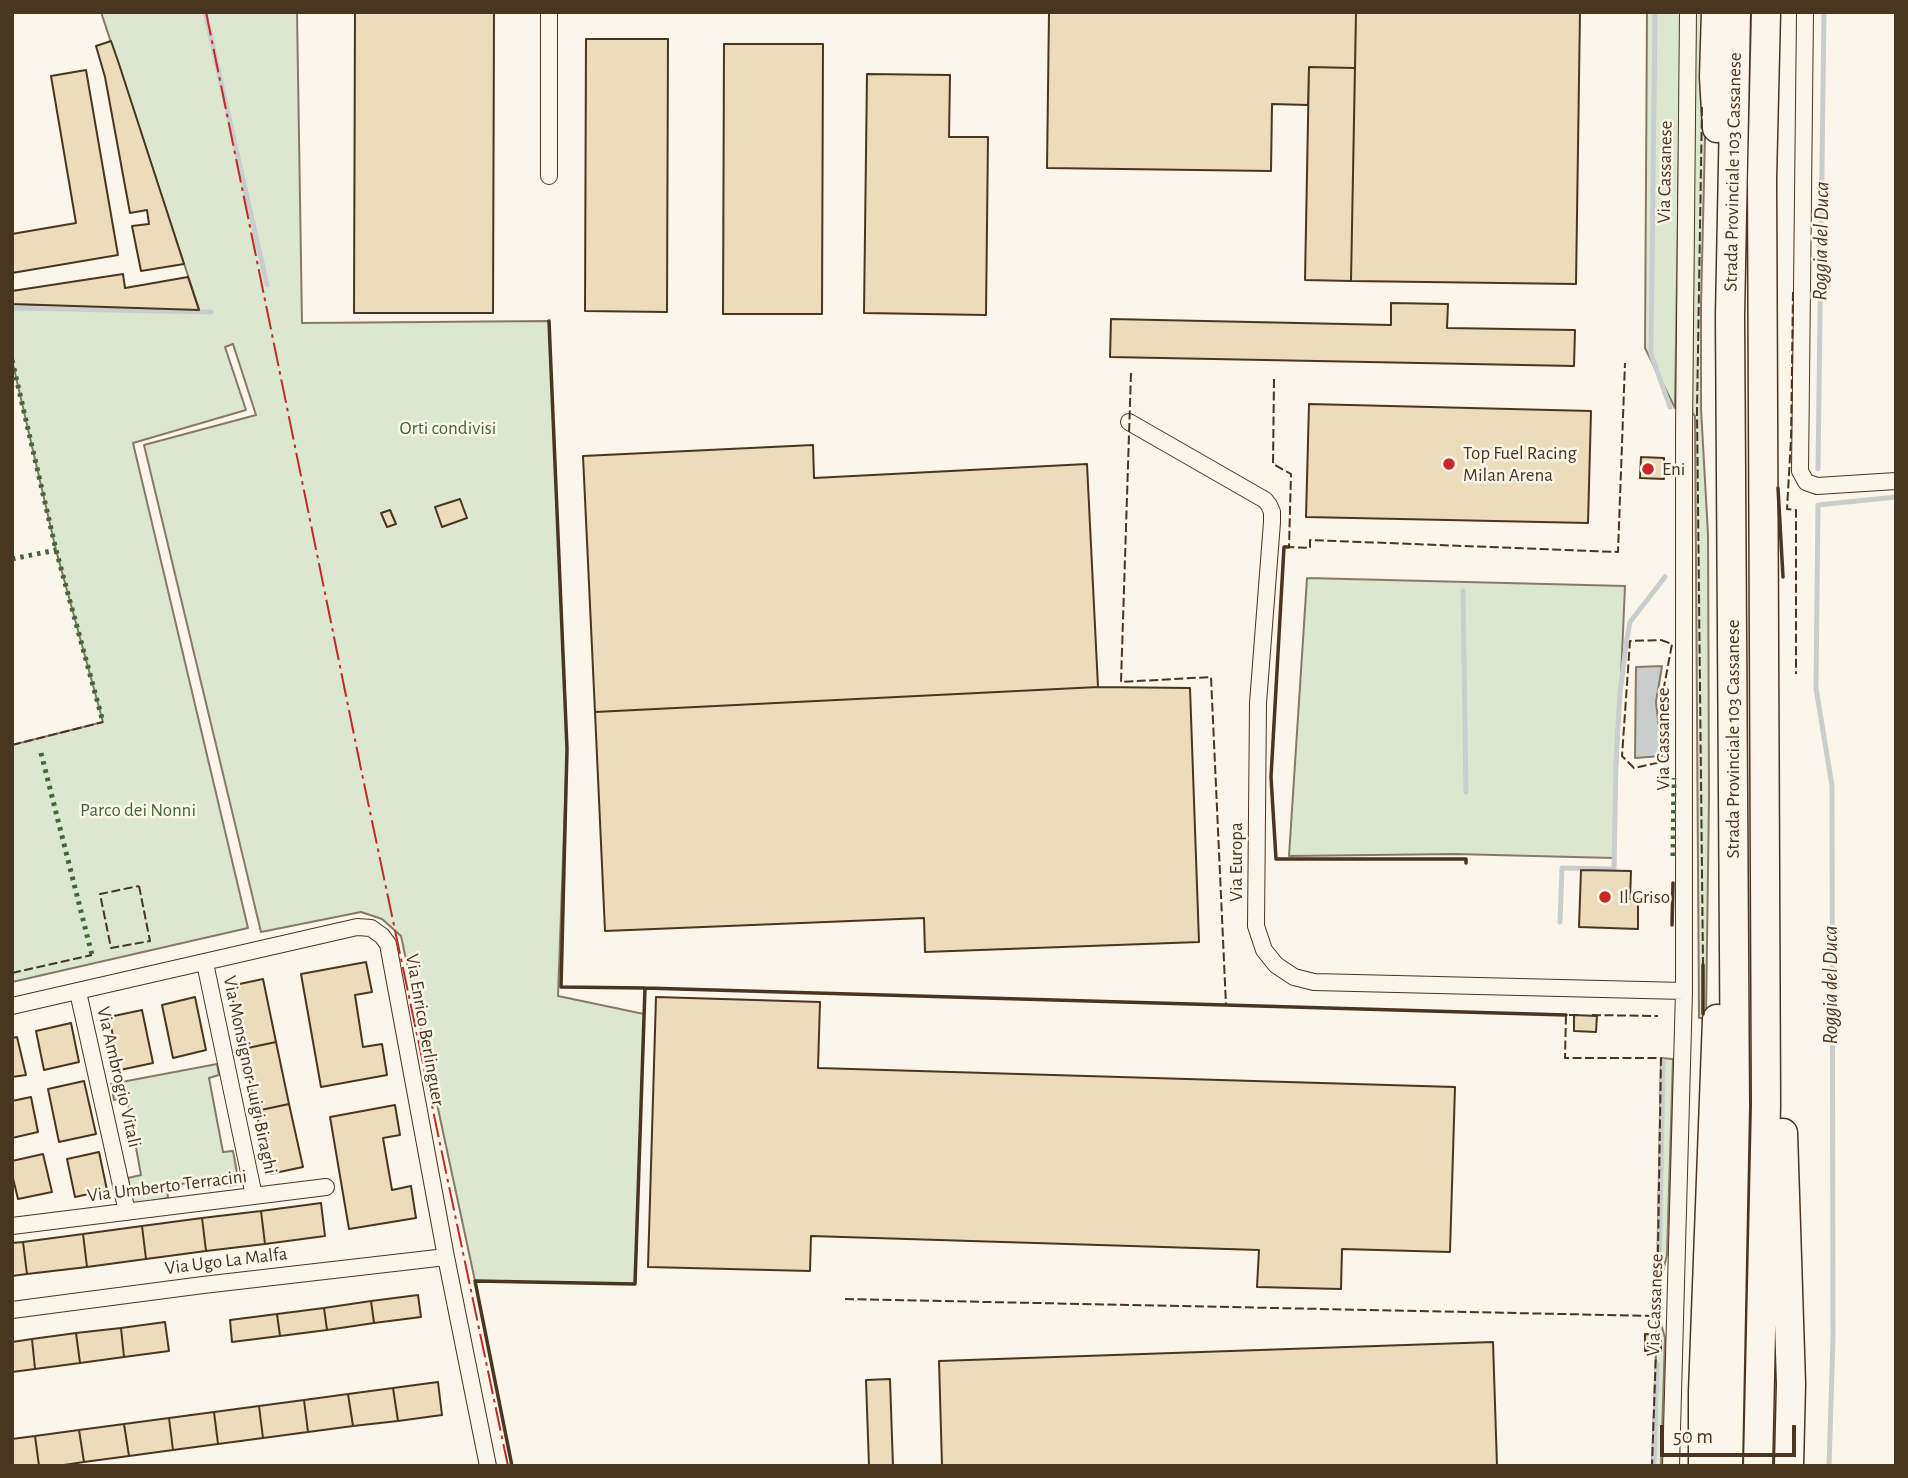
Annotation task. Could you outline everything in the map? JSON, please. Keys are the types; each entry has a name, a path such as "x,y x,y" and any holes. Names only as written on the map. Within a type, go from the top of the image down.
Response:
{"highway":[{"path":"1716,12 1714,77 1730,316"},
{"name":"Strada Provinciale 103 Cassanese","path":"1728,1466 1735,1106 1730,316 1737,12"},
{"name":"Strada Provinciale 103 Cassanese","path":"1758,1466 1766,1105 1762,179 1766,12"},
{"path":"1763,523 1779,681 1781,1070 1791,1372 1789,1466"},
{"path":"1703,1466 1703,1392 1715,1066 1733,706"}],"street":[{"path":"549,12 549,176"},
{"name":"Via Cassanese","path":"1671,1466 1684,991 1684,433 1688,12"},
{"path":"1805,12 1800,471 1806,482 1817,486 1896,481"},
{"name":"Via Europa","path":"1129,422 1265,500 1272,512 1258,703 1256,926 1264,950 1276,964 1294,977 1314,982 1684,991"},
{"name":"Via Enrico Berlinguer","path":"12,1006 361,927 377,932 388,944 488,1466"},
{"name":"Via Monsignor Luigi Biraghi","path":"205,962 254,1196"},
{"name":"Via Ambrogio Vitali","path":"78,992 127,1212"},
{"name":"Via Umberto Terracini","path":"12,1226 326,1187"},
{"name":"Via Ugo La Malfa","path":"12,1310 446,1257"}],"green space":[{"path":"101,12 297,12 302,323 549,321 567,749 558,996 644,1014 635,1284 475,1281 401,936 382,919 361,912 261,932 144,445 256,415 233,344 225,347 246,410 133,443 248,928 12,982 12,745 103,722 56,550 12,360 12,304 199,309"},
{"path":"1647,12 1681,12 1675,408 1645,348"},
{"path":"1695,12 1708,12 1701,306 1701,409 1708,534 1706,1018 1699,1018 1695,416 1687,406"},
{"path":"1307,578 1625,586 1613,858 1455,854 1289,856"},
{"path":"1661,1058 1673,1059 1667,1255 1659,1287 1658,1313 1665,1338 1661,1466 1652,1466 1656,1351 1661,1351 1661,1335 1656,1335"},
{"path":"217,1064 219,1075 209,1078 223,1152 233,1151 239,1184 229,1186 226,1175 167,1187 168,1198 133,1205 128,1178 141,1175 127,1098 114,1100 111,1084"}],"shaded area":[{"path":"1662,666 1656,702 1662,756 1635,758 1636,667"}],"building":[{"path":"355,12 494,12 493,313 354,313"},
{"path":"1049,12 1356,12 1355,68 1309,67 1308,105 1272,104 1271,171 1047,168"},
{"path":"1356,12 1580,12 1576,284 1351,281"},
{"path":"586,39 668,39 667,312 585,311"},
{"path":"111,41 184,264 141,271 132,226 149,224 147,210 130,213 105,77 96,46"},
{"path":"724,44 823,44 822,314 723,314"},
{"path":"1309,67 1355,68 1351,281 1305,280"},
{"path":"86,70 118,255 12,273 12,234 76,223 51,76"},
{"path":"867,74 950,75 949,137 988,137 986,315 864,313"},
{"path":"123,274 125,288 188,277 199,310 12,304 12,291"},
{"path":"1391,303 1448,304 1447,328 1575,330 1574,366 1110,357 1111,319 1391,325"},
{"name":"Top Fuel Racing Milan Arena","path":"1309,404 1591,411 1588,523 1306,517"},
{"path":"813,445 814,478 1087,464 1098,687 595,712 583,456"},
{"path":"1641,457 1664,458 1664,479 1640,478"},
{"path":"460,499 467,518 442,527 435,507"},
{"path":"390,510 396,524 387,527 381,513"},
{"path":"1098,687 1190,688 1199,942 925,952 924,918 605,931 595,712"},
{"name":"Il Griso","path":"1581,870 1631,871 1630,899 1638,899 1638,929 1579,927"},
{"path":"366,962 372,992 355,995 363,1047 382,1044 387,1075 321,1087 301,974"},
{"path":"263,979 276,1042 243,1049 230,986"},
{"path":"195,997 206,1050 173,1058 162,1005"},
{"path":"656,997 820,1002 818,1068 1455,1087 1450,1252 1342,1249 1341,1289 1257,1287 1259,1250 811,1236 810,1271 648,1267"},
{"path":"142,1010 153,1063 120,1070 109,1017"},
{"path":"1574,1015 1597,1016 1596,1032 1574,1031"},
{"path":"71,1023 79,1062 44,1070 36,1031"},
{"path":"17,1037 26,1075 12,1077 12,1038"},
{"path":"276,1042 289,1104 256,1111 243,1049"},
{"path":"84,1081 96,1134 59,1142 48,1089"},
{"path":"31,1097 38,1132 12,1138 12,1101"},
{"path":"289,1104 303,1167 270,1174 256,1111"},
{"path":"395,1105 400,1135 383,1138 392,1190 411,1186 416,1218 349,1229 330,1117"},
{"path":"99,1152 107,1190 75,1197 67,1159"},
{"path":"43,1154 52,1192 18,1199 12,1161"},
{"path":"321,1203 325,1236 265,1244 261,1211"},
{"path":"261,1211 265,1244 206,1251 202,1218"},
{"path":"202,1218 206,1251 146,1259 142,1226"},
{"path":"142,1226 146,1259 87,1267 83,1234"},
{"path":"83,1234 87,1267 27,1274 23,1242"},
{"path":"23,1242 27,1274 12,1276 12,1243"},
{"path":"418,1295 421,1317 374,1323 371,1301"},
{"path":"371,1301 374,1323 327,1330 324,1308"},
{"path":"324,1308 327,1330 280,1336 277,1314"},
{"path":"277,1314 280,1336 232,1342 230,1320"},
{"path":"165,1322 169,1351 124,1357 121,1328"},
{"path":"121,1328 124,1357 80,1363 76,1333"},
{"path":"76,1333 80,1363 35,1369 32,1339"},
{"path":"1645,1334 1661,1335 1661,1351 1645,1351"},
{"path":"32,1339 35,1369 12,1372 12,1342"},
{"path":"1493,1342 1497,1466 942,1466 939,1361"},
{"path":"890,1379 893,1466 869,1466 866,1380"},
{"path":"438,1382 442,1415 398,1421 393,1388"},
{"path":"393,1388 398,1421 353,1426 348,1394"},
{"path":"348,1394 353,1426 308,1432 304,1400"},
{"path":"304,1400 308,1432 263,1438 259,1406"},
{"path":"259,1406 263,1438 218,1444 214,1412"},
{"path":"214,1412 218,1444 173,1450 169,1418"},
{"path":"169,1418 173,1450 129,1456 124,1424"},
{"path":"124,1424 129,1456 84,1462 79,1430"},
{"path":"79,1430 84,1462 39,1466 35,1436"},
{"path":"35,1436 39,1466 12,1466 12,1439"}],"waterway":[{"path":"205,12 267,285"},
{"path":"1655,12 1651,354 1670,407"},
{"name":"Roggia del Duca","path":"1818,469 1824,12"},
{"path":"12,308 211,312"},
{"name":"Roggia del Duca","path":"1829,1466 1833,1339 1832,786 1816,688 1818,505 1896,497"},
{"path":"1560,922 1562,868 1614,869 1616,760 1627,638 1630,622 1665,577"},
{"path":"1463,591 1466,792"},
{"path":"1659,1280 1663,1061"},
{"path":"1654,1466 1657,1364"}],"hedge":[{"path":"12,360 56,550 103,722"},
{"path":"12,559 56,550"},
{"path":"41,753 92,955"},
{"path":"1673,856 1674,778"}],"fence":[{"path":"1702,107 1697,411 1703,965"},
{"path":"1793,292 1787,509 1796,510 1796,674"},
{"path":"1274,379 1273,464 1291,474 1289,547 1310,548 1310,540 1618,552 1625,363"},
{"path":"1131,373 1121,682 1211,677 1226,1005"},
{"path":"1661,640 1672,644 1661,703 1666,761 1634,768 1622,756 1630,641 1661,640"},
{"path":"12,745 103,722"},
{"path":"139,886 150,941 111,948 100,894 139,886"},
{"path":"12,973 92,955"},
{"path":"1578,1015 1566,1015 1565,1058 1661,1058 1657,1316 1654,1335"},
{"path":"1592,1015 1658,1016"},
{"path":"845,1299 1657,1316"},
{"path":"1652,1351 1656,1351 1652,1466"}],"wall":[{"path":"549,321 567,749 561,987 1566,1015"},
{"path":"1778,488 1783,577"},
{"path":"1289,547 1284,547 1271,777 1276,859 1466,859 1466,863"},
{"path":"1672,925 1673,883"},
{"path":"1703,965 1703,1014"},
{"path":"512,1466 475,1281 635,1284 645,988"}],"power":[{"path":"206,12 361,769 508,1466"}],"place":[{"name":"Top Fuel Racing Milan Arena","path":"1449,464"},
{"name":"Eni","path":"1648,469"},
{"name":"Il Griso","path":"1605,897"}],"park label":[{"name":"Orti condivisi","path":"448,428"},
{"name":"Parco dei Nonni","path":"138,810"}]}
